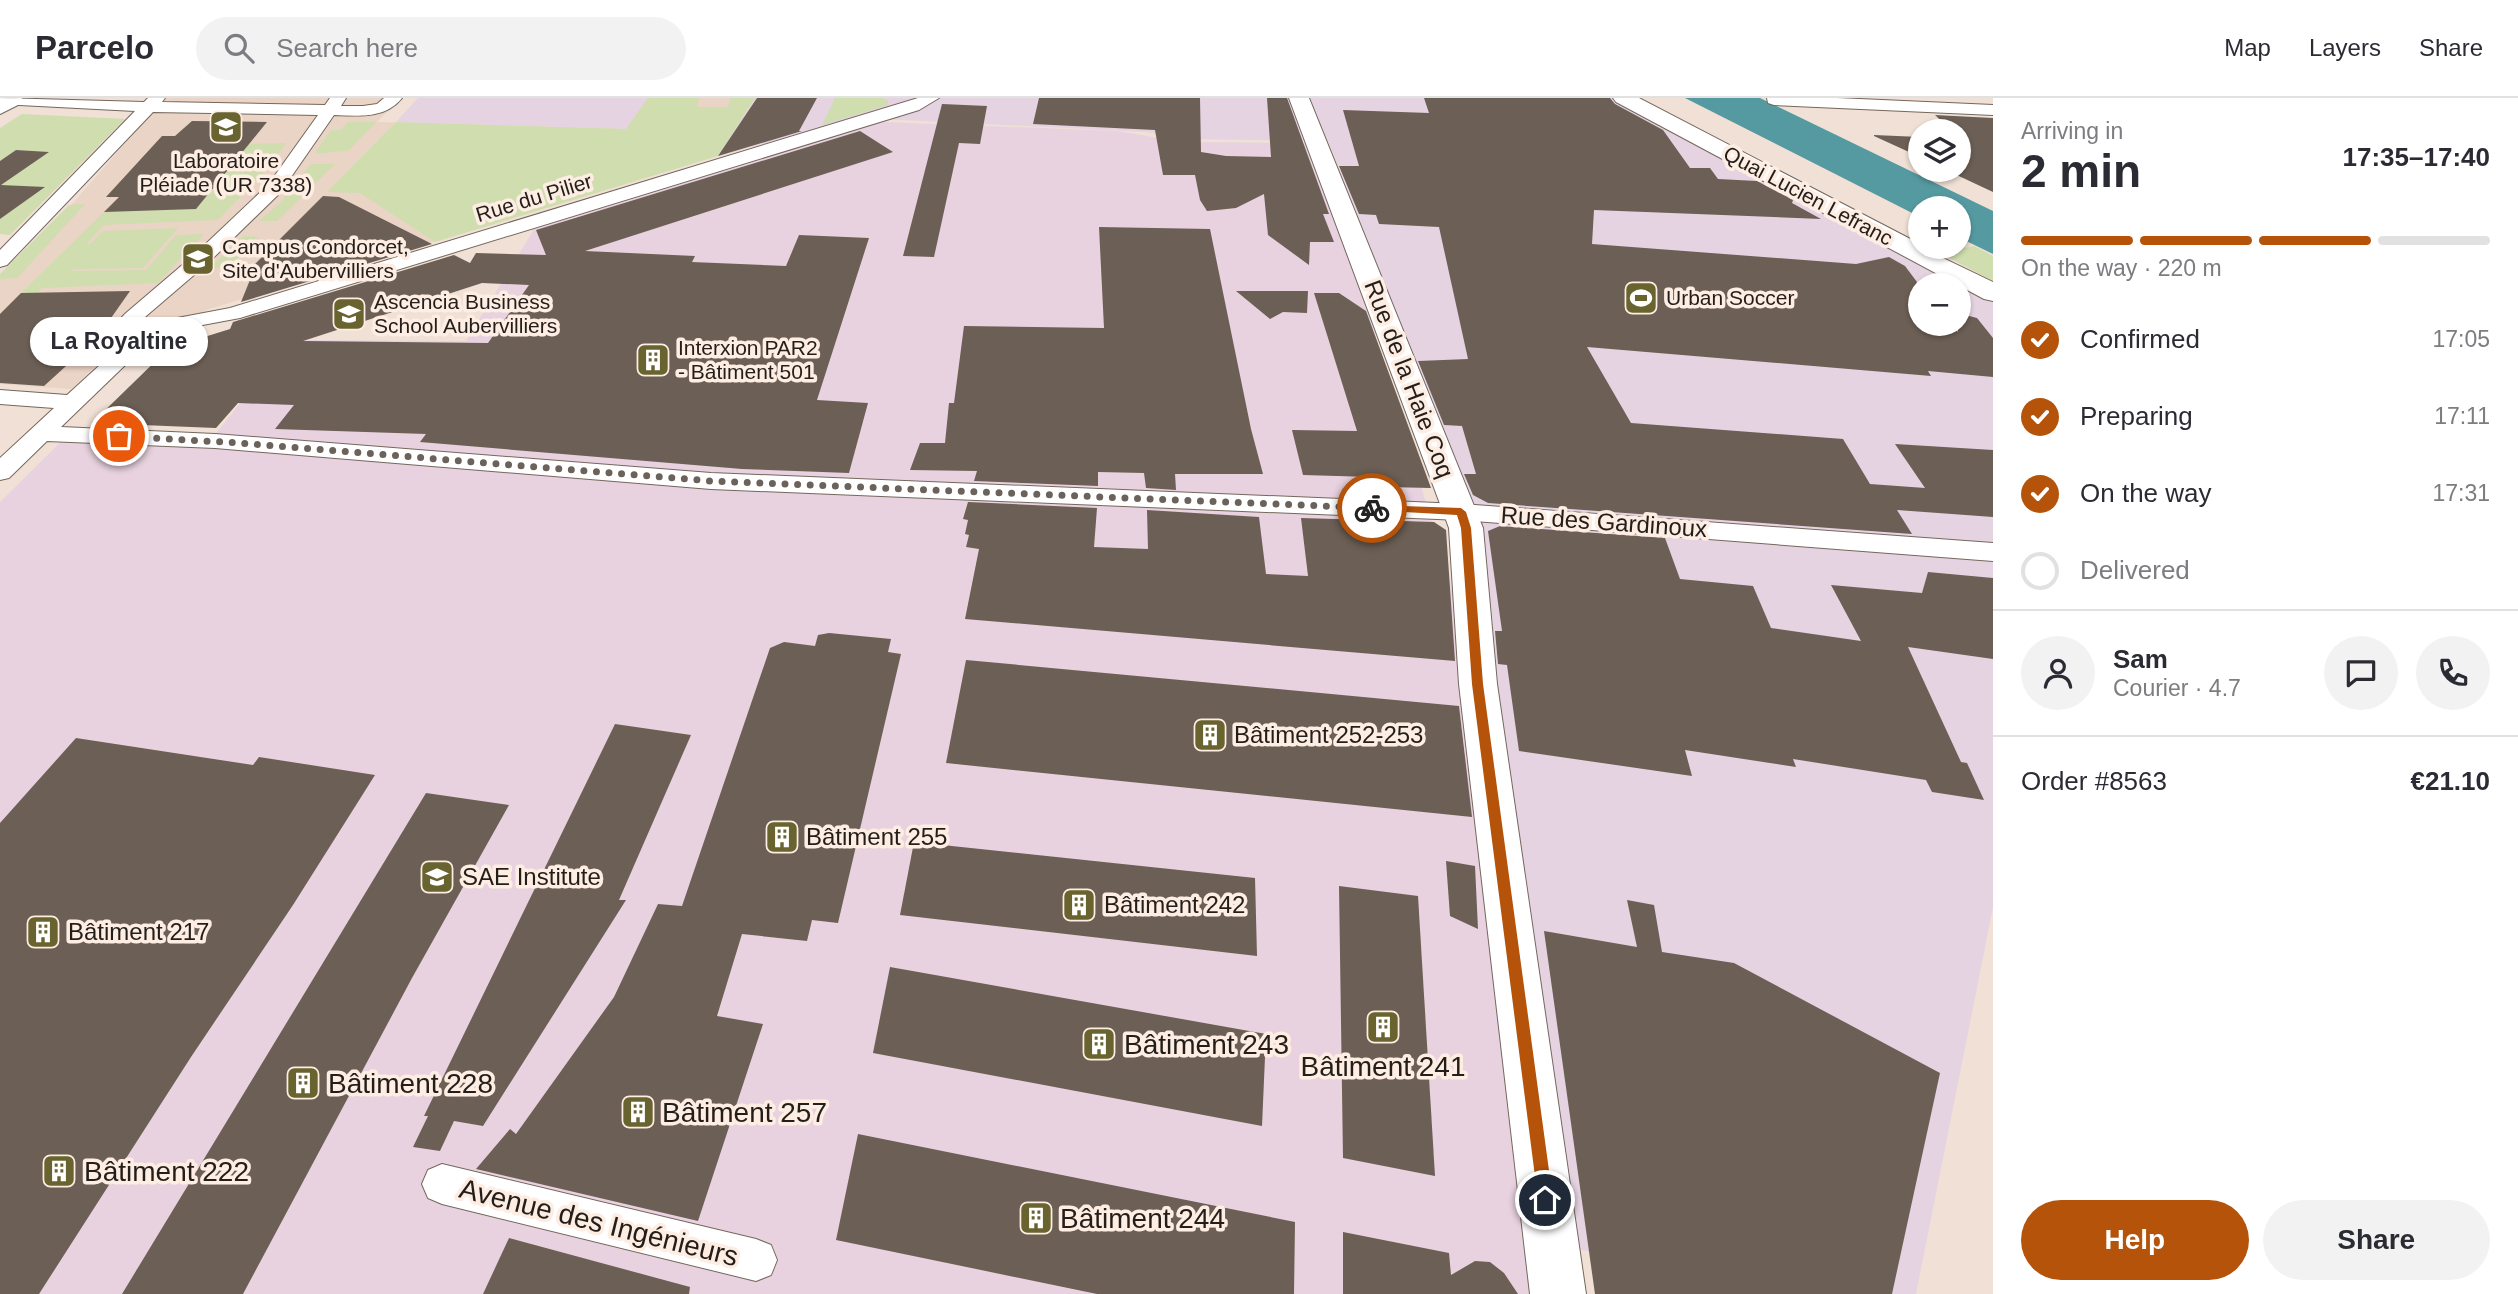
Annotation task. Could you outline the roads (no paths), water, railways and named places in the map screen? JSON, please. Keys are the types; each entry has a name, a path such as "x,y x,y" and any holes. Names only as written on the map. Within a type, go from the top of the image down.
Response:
{"main road":[{"name":"Rue de la Haie Coq","path":"1299,98 1466,528 1478,684 1558,1294"},
{"name":"Quai Lucien Lefranc","path":"1623,98 1993,293"}],"street":[{"name":"Rue du Pilier","path":"149,332 169,324 233,314 913,107 931,98"},
{"path":"1774,100 1993,110"},
{"path":"7,101 333,104 363,111 388,103"},
{"path":"0,261 153,102"},
{"path":"0,472 149,332 133,317 201,259 274,189 333,104"},
{"path":"0,397 73,402"},
{"name":"Rue des Gardinoux","path":"41,433 228,442 711,481 1461,512 1993,552"},
{"name":"Avenue des Ingénieurs","path":"442,1184 756,1259"}],"water":[{"path":"1685,98 1760,98 1908,170 1908,182 1933,182 1962,196 1908,196 1908,211"},
{"path":"1971,200 1993,211 1993,254 1971,243"}],"place":[{"name":"Laboratoire Pléiade (UR 7338)","path":"226,127"},
{"name":"Campus Condorcet, Site d'Aubervilliers","path":"198,259"},
{"name":"Urban Soccer","path":"1641,298"},
{"name":"Ascencia Business School Aubervilliers","path":"349,314"},
{"name":"Interxion PAR2 - Bâtiment 501","path":"653,360"},
{"name":"La Royaltine","path":"119,436"},
{"name":"Bâtiment 252-253","path":"1210,735"},
{"name":"Bâtiment 255","path":"782,837"},
{"name":"SAE Institute","path":"437,877"},
{"name":"Bâtiment 242","path":"1079,905"},
{"name":"Bâtiment 217","path":"43,932"},
{"name":"Bâtiment 241","path":"1383,1027"},
{"name":"Bâtiment 243","path":"1099,1044"},
{"name":"Bâtiment 228","path":"303,1083"},
{"name":"Bâtiment 257","path":"638,1112"},
{"name":"Bâtiment 222","path":"59,1171"},
{"name":"Bâtiment 244","path":"1036,1218"}]}
